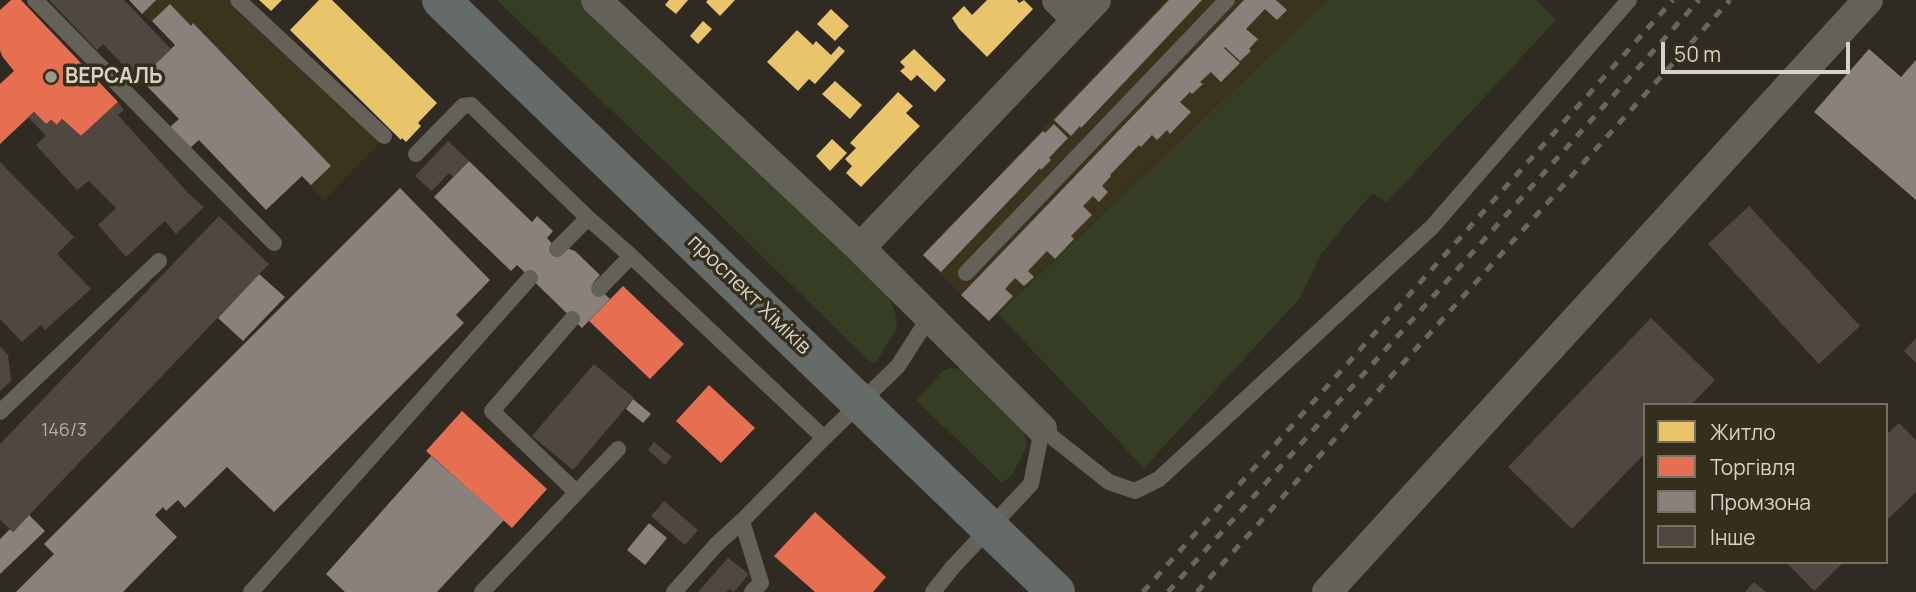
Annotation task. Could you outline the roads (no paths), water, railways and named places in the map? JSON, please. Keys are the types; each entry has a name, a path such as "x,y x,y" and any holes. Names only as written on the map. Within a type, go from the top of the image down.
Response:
{"main road":[{"name":"проспект Хіміків","path":"441,0 1056,592"}],"street":[{"path":"596,0 860,248 1042,429"},
{"path":"1328,592 1868,0"},
{"path":"860,248 1076,6"}],"lane":[{"path":"35,0 274,243"},
{"path":"238,0 384,136"},
{"path":"966,273 1227,0"},
{"path":"933,592 1031,484 1042,429 1109,482 1135,491 1159,479 1432,227 1629,0"},
{"path":"416,154 463,106 471,105 824,438"},
{"path":"558,249 588,218"},
{"path":"599,289 631,256"},
{"path":"0,412 159,261"},
{"path":"251,592 530,278"},
{"path":"674,592 716,545 898,366 930,316"},
{"path":"572,319 492,411 576,492"},
{"path":"482,592 618,449"},
{"path":"742,521 761,583 752,592"}],"railway":[{"path":"1143,592 1673,0"},
{"path":"1168,592 1699,0"},
{"path":"1197,592 1730,0"}],"place":[{"name":"ВЕРСАЛЬ","path":"51,77"}]}
